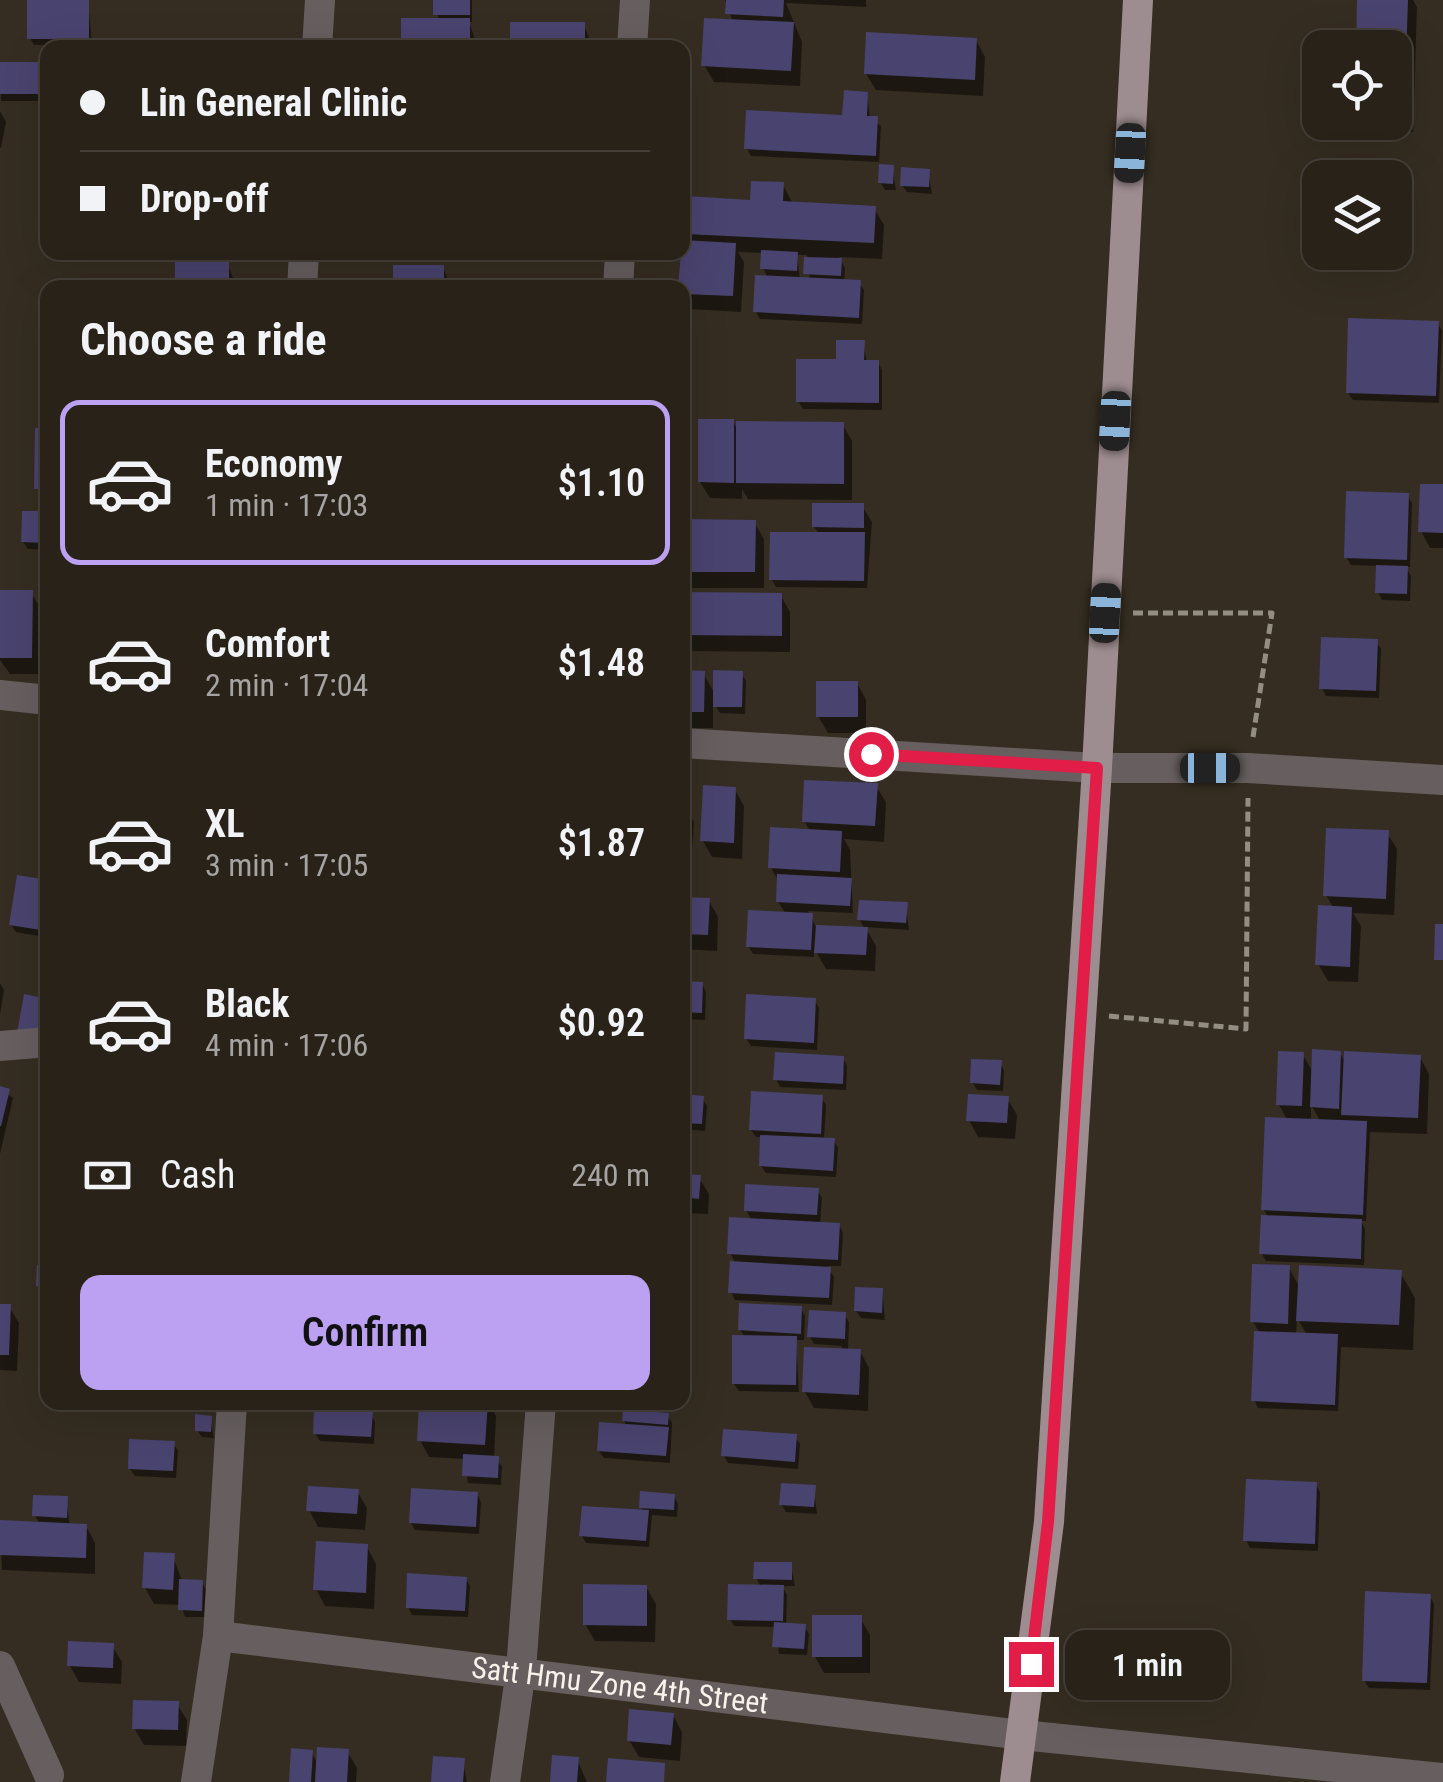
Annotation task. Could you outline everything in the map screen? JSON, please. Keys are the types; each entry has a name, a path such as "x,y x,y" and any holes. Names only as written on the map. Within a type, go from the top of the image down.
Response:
{"main road":[{"path":"1015,1782 1048,1522 1097,768 1138,0"}],"street":[{"path":"318,40 320,0"},
{"path":"632,40 635,0"},
{"path":"0,695 40,699"},
{"path":"690,743 1097,768 1248,768 1443,780"},
{"path":"0,1046 40,1043"},
{"path":"196,1782 218,1636 232,1410"},
{"path":"505,1782 521,1670 540,1410"},
{"name":"Satt Hmu Zone 4th Street","path":"218,1636 521,1670 1022,1735 1443,1778"},
{"path":"0,1666 49,1776"}],"path":[{"path":"1081,1014 1246,1029 1248,768 1272,613 1105,613"}],"building":[{"path":"27,0 89,0 89,39 27,39"},
{"path":"433,0 470,0 470,15 433,15"},
{"path":"726,0 784,0 783,17 725,14"},
{"path":"1357,0 1408,0 1407,30 1356,30"},
{"path":"401,18 470,18 470,40 401,40"},
{"path":"704,18 794,22 791,71 701,66"},
{"path":"510,22 585,22 585,40 510,40"},
{"path":"866,32 977,38 975,80 864,74"},
{"path":"0,62 40,62 40,94 0,94"},
{"path":"844,90 868,92 867,116 878,116 876,156 744,149 746,110 842,115"},
{"path":"879,164 894,165 893,184 878,183"},
{"path":"901,167 930,169 929,187 900,186"},
{"path":"751,181 784,182 783,201 876,206 874,243 690,234 690,196 750,200"},
{"path":"690,240 736,243 733,296 690,294 690,280 679,280 680,260 690,260"},
{"path":"761,250 798,252 797,271 760,269"},
{"path":"804,257 842,258 841,276 803,274"},
{"path":"175,260 229,260 229,280 175,280"},
{"path":"393,265 444,265 444,280 393,280"},
{"path":"755,275 861,280 859,318 753,312"},
{"path":"1348,318 1439,321 1436,396 1346,393"},
{"path":"836,340 865,340 864,360 879,360 879,403 796,402 796,359 836,359"},
{"path":"698,419 734,419 734,483 698,482"},
{"path":"736,421 844,422 844,484 736,483"},
{"path":"35,428 40,428 40,489 34,489"},
{"path":"1420,484 1443,484 1443,533 1418,532"},
{"path":"1346,491 1409,493 1407,560 1344,558"},
{"path":"812,503 864,503 864,528 812,527"},
{"path":"22,511 40,511 40,543 21,542"},
{"path":"690,519 756,520 755,572 690,572"},
{"path":"770,532 865,532 864,581 769,580"},
{"path":"1376,565 1408,566 1407,594 1375,593"},
{"path":"0,590 33,590 32,658 0,658"},
{"path":"690,592 782,593 782,636 690,635"},
{"path":"1321,637 1378,639 1376,691 1319,689"},
{"path":"690,670 705,671 704,712 690,712"},
{"path":"713,670 743,671 742,707 713,707"},
{"path":"816,681 858,681 858,717 816,717"},
{"path":"804,780 878,783 875,826 802,822"},
{"path":"703,785 736,787 734,843 700,841"},
{"path":"770,827 842,831 840,872 768,868"},
{"path":"1326,828 1389,830 1386,899 1323,896"},
{"path":"777,874 852,878 850,906 776,902"},
{"path":"17,875 40,879 40,930 9,925"},
{"path":"690,897 710,898 708,935 690,934"},
{"path":"859,900 908,902 906,923 857,920"},
{"path":"1318,905 1352,907 1350,967 1315,965"},
{"path":"748,910 813,913 811,950 746,947"},
{"path":"1435,924 1443,924 1443,960 1434,960"},
{"path":"816,925 868,927 866,955 814,953"},
{"path":"690,981 703,982 702,1013 690,1012"},
{"path":"24,994 40,997 40,1037 17,1033"},
{"path":"746,994 816,998 814,1043 744,1039"},
{"path":"1312,1049 1341,1051 1339,1109 1310,1107"},
{"path":"1278,1051 1304,1052 1302,1106 1276,1105"},
{"path":"1344,1051 1421,1055 1418,1118 1341,1115"},
{"path":"775,1052 844,1056 843,1084 773,1080"},
{"path":"971,1059 1002,1060 1000,1085 970,1083"},
{"path":"0,1086 10,1089 1,1126 0,1126"},
{"path":"751,1091 823,1095 821,1134 749,1130"},
{"path":"968,1094 1009,1096 1007,1123 966,1121"},
{"path":"690,1095 704,1096 702,1124 690,1123"},
{"path":"1265,1117 1367,1121 1363,1215 1261,1210"},
{"path":"760,1135 835,1138 833,1171 759,1166"},
{"path":"690,1174 701,1175 699,1199 690,1198"},
{"path":"745,1184 819,1188 817,1215 744,1211"},
{"path":"1261,1215 1362,1219 1361,1259 1259,1254"},
{"path":"729,1217 840,1223 838,1260 727,1254"},
{"path":"730,1261 831,1267 829,1298 728,1293"},
{"path":"1252,1264 1290,1265 1288,1324 1250,1322"},
{"path":"37,1265 40,1265 40,1286 36,1286"},
{"path":"1299,1265 1402,1270 1399,1325 1296,1321"},
{"path":"855,1287 883,1288 882,1313 854,1311"},
{"path":"739,1303 802,1306 801,1334 738,1330"},
{"path":"0,1304 11,1304 9,1355 0,1355"},
{"path":"809,1310 846,1312 845,1339 807,1337"},
{"path":"1254,1331 1338,1334 1335,1405 1251,1401"},
{"path":"732,1335 797,1336 796,1385 732,1384"},
{"path":"804,1347 861,1349 859,1395 802,1392"},
{"path":"314,1410 373,1412 371,1437 313,1434"},
{"path":"419,1410 487,1410 485,1445 417,1441"},
{"path":"623,1410 669,1413 668,1425 622,1421"},
{"path":"195,1414 212,1416 211,1432 195,1431"},
{"path":"599,1422 669,1427 666,1456 597,1451"},
{"path":"723,1429 797,1434 795,1462 721,1456"},
{"path":"129,1439 175,1441 173,1471 128,1469"},
{"path":"463,1454 499,1456 498,1478 462,1476"},
{"path":"1246,1479 1317,1482 1315,1544 1243,1541"},
{"path":"781,1483 816,1485 814,1507 779,1505"},
{"path":"308,1486 359,1489 357,1514 306,1511"},
{"path":"411,1488 478,1492 476,1527 409,1523"},
{"path":"640,1491 675,1494 674,1510 639,1508"},
{"path":"33,1495 68,1496 67,1518 32,1516"},
{"path":"582,1506 649,1510 646,1541 579,1536"},
{"path":"0,1520 87,1524 86,1558 0,1555"},
{"path":"316,1541 368,1544 366,1593 313,1590"},
{"path":"144,1552 175,1553 173,1590 142,1588"},
{"path":"754,1562 792,1562 792,1580 753,1579"},
{"path":"407,1573 467,1577 465,1611 406,1608"},
{"path":"179,1579 203,1580 202,1611 178,1610"},
{"path":"583,1584 647,1585 647,1626 583,1625"},
{"path":"728,1584 784,1585 783,1621 727,1620"},
{"path":"1365,1591 1431,1594 1427,1683 1362,1681"},
{"path":"812,1615 862,1615 862,1657 812,1657"},
{"path":"774,1622 806,1624 804,1649 772,1647"},
{"path":"68,1641 114,1643 113,1668 67,1666"},
{"path":"133,1700 179,1701 178,1730 132,1729"},
{"path":"629,1709 674,1713 671,1745 627,1741"},
{"path":"317,1747 349,1749 347,1782 315,1782"},
{"path":"291,1748 313,1750 311,1782 289,1782"},
{"path":"552,1755 579,1757 577,1782 550,1782"},
{"path":"433,1756 465,1758 463,1782 431,1782"},
{"path":"608,1758 665,1763 664,1782 606,1782"}],"route":[{"path":"871,754 1097,768 1048,1522 1031,1664"}]}
